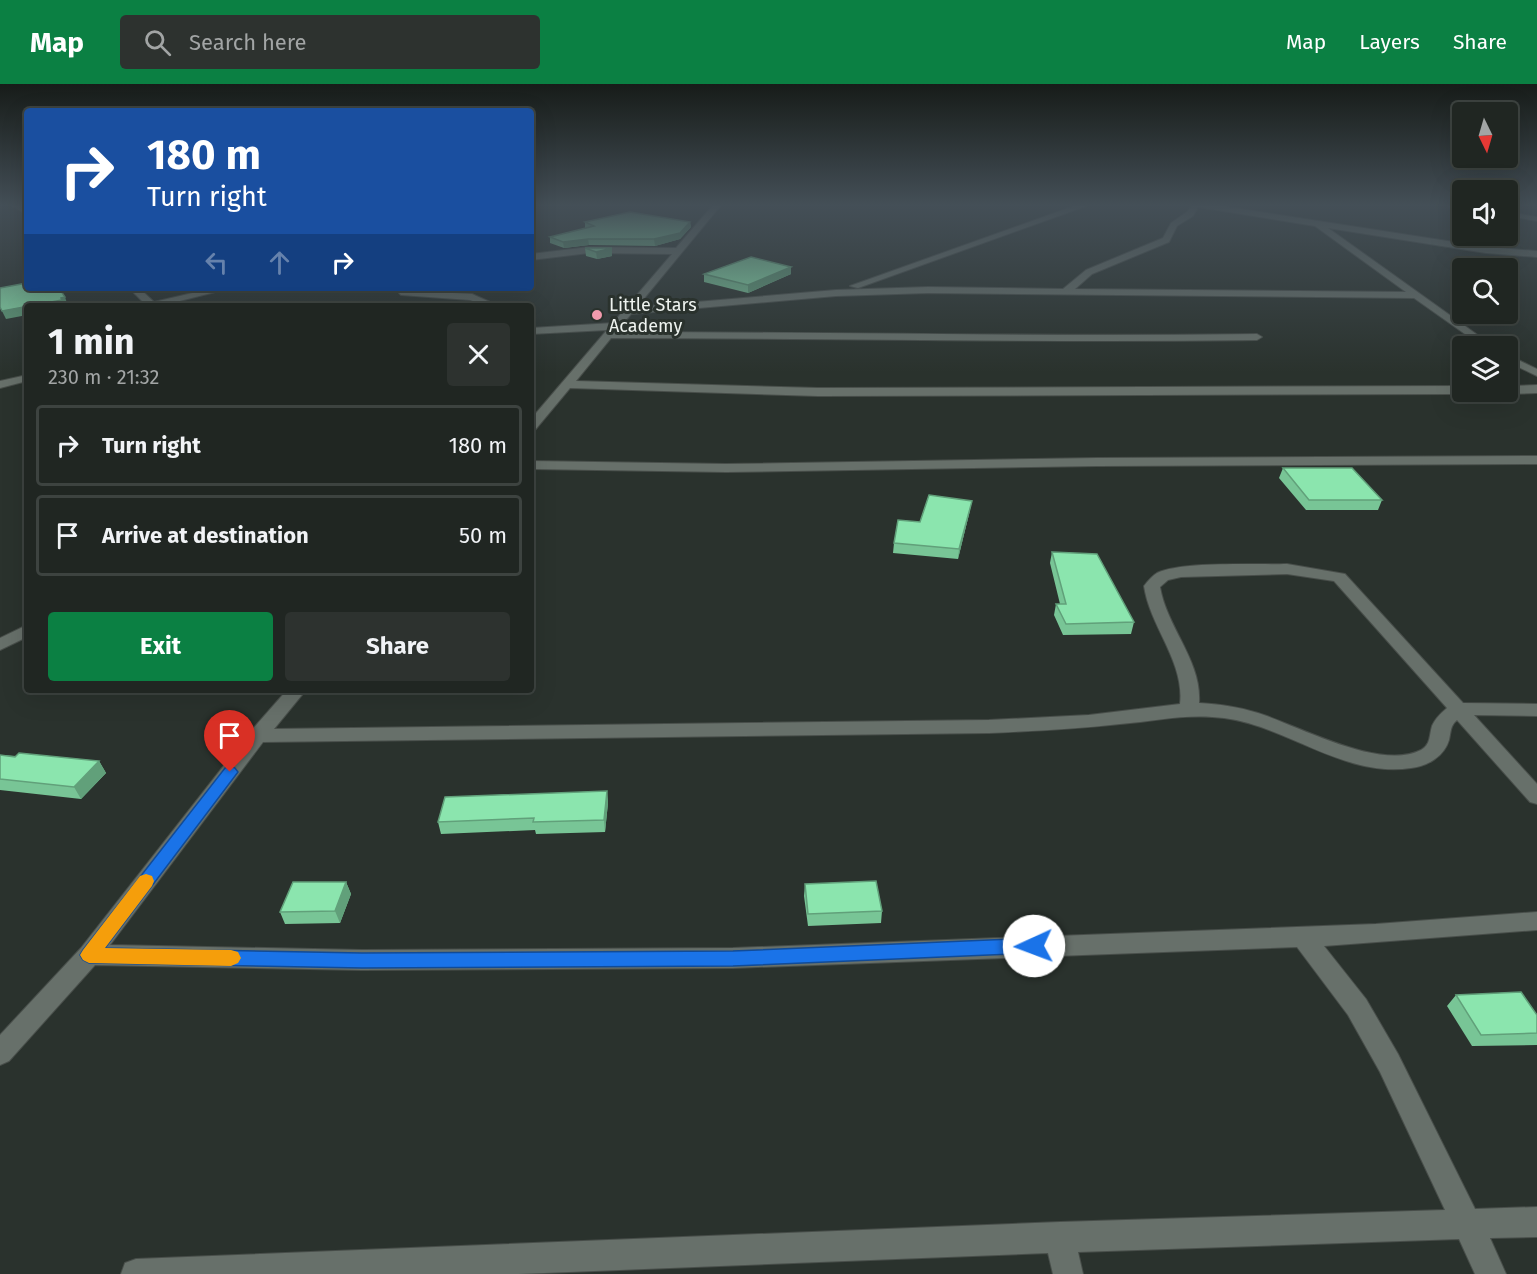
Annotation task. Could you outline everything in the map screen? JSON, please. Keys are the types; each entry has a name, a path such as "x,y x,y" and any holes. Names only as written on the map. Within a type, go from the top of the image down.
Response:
{"street":[{"path":"534,423 671,261"},
{"path":"836,293 927,261"},
{"path":"1066,291 1089,272 1117,261"},
{"path":"1369,261 1474,336"},
{"path":"628,311 836,293 928,290 1418,295"},
{"path":"137,291 151,303"},
{"path":"162,303 213,291"},
{"path":"407,291 404,293 471,297 487,303"},
{"path":"534,331 613,330 1115,339 1257,337"},
{"path":"1518,363 1537,373"},
{"path":"0,385 24,379"},
{"path":"567,384 818,392 1452,390"},
{"path":"1518,390 1537,389"},
{"path":"534,465 726,468 1097,462 1537,460"},
{"path":"1189,709 1190,688 1186,674 1152,601 1152,586 1162,577 1181,572 1287,569 1339,577 1537,797"},
{"path":"0,645 24,632"},
{"path":"0,1053 89,955 258,736 294,693"},
{"path":"258,736 459,731 994,726 1141,717 1189,709 1224,711 1244,716 1348,754 1381,762 1408,761 1429,754 1440,742 1443,723 1457,709 1537,710"},
{"path":"89,955 362,960 733,958 1376,934 1537,921"},
{"path":"1304,937 1357,1007 1384,1054 1491,1274"},
{"path":"136,1274 1537,1222"},
{"path":"1060,1238 1068,1274"}],"building":[{"path":"741,261 765,261 791,267 748,285 704,274"},
{"path":"24,284 24,291 61,291 65,297 61,298 62,300 46,303 24,303 24,307 2,311 0,288"},
{"path":"1283,468 1352,468 1382,500 1309,500"},
{"path":"929,495 972,501 959,549 894,543 898,520 920,522"},
{"path":"1052,552 1097,554 1134,622 1066,624 1056,604 1066,604"},
{"path":"19,753 99,761 74,787 0,779 0,755 15,757"},
{"path":"607,791 604,820 533,822 534,818 438,822 445,797"},
{"path":"876,881 882,911 808,914 805,884"},
{"path":"293,882 346,882 335,911 280,912"},
{"path":"1521,992 1537,1015 1537,1033 1481,1035 1456,995"}],"slow traffic":[{"path":"146,881 89,955 231,958"}],"place":[{"name":"Little Stars Academy","path":"597,315"}],"route":[{"path":"230,772 89,955 362,960 733,958 1034,946"}]}
